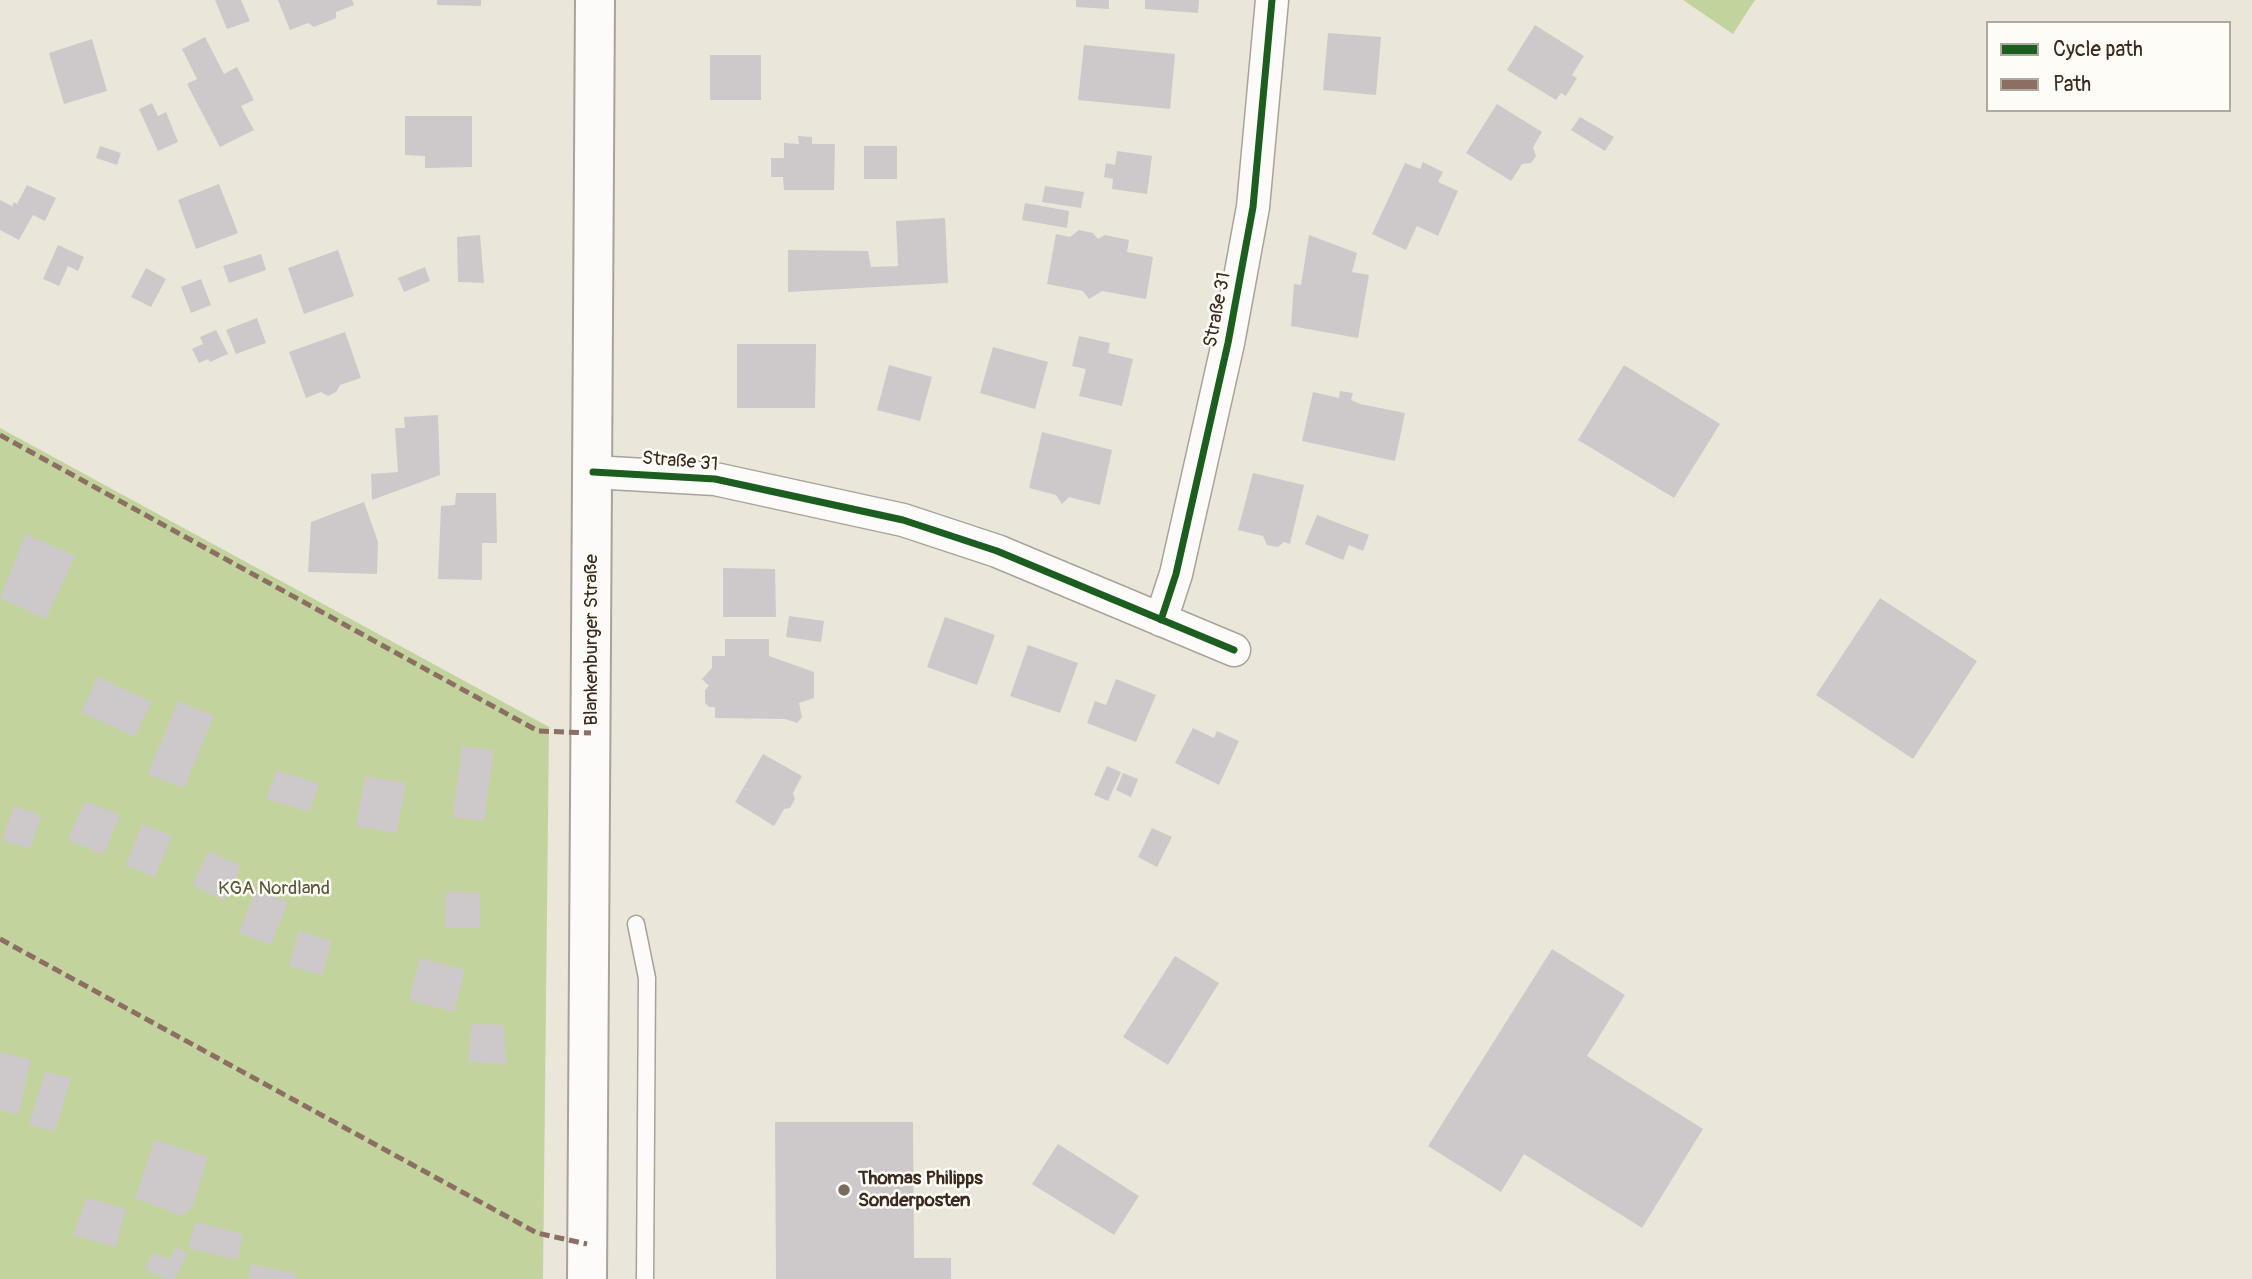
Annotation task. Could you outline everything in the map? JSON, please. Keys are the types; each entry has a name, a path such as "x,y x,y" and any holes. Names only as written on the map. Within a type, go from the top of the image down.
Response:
{"main road":[{"name":"Blankenburger Straße","path":"587,1279 595,0"}],"street":[{"name":"Straße 31","path":"1161,620 1176,574 1231,330 1252,207 1272,0"},
{"name":"Straße 31","path":"593,472 715,479 903,520 997,551 1234,650"}],"lane":[{"path":"636,924 647,978 645,1279"}],"green space":[{"path":"1683,0 1755,0 1733,34"},
{"name":"KGA Nordland","path":"0,428 549,727 543,1279 0,1279"}],"building":[{"path":"215,0 241,0 250,21 227,29"},
{"path":"278,0 352,0 354,5 336,12 336,18 314,27 308,23 290,30"},
{"path":"437,0 481,0 481,6 437,5"},
{"path":"1076,0 1109,0 1109,9 1076,7"},
{"path":"1145,0 1199,0 1198,13 1145,9"},
{"path":"1535,25 1584,56 1572,75 1577,78 1566,96 1561,93 1556,100 1507,70"},
{"path":"1328,33 1381,37 1376,95 1323,90"},
{"path":"205,37 224,74 237,67 254,100 241,106 254,130 220,147 187,84 197,79 182,49"},
{"path":"92,39 107,91 64,104 49,53"},
{"path":"1084,45 1175,54 1170,109 1078,100"},
{"path":"710,55 761,55 761,100 710,100"},
{"path":"152,103 158,116 166,112 178,142 158,151 139,109"},
{"path":"1497,104 1542,132 1533,147 1536,156 1531,163 1522,164 1511,181 1466,153"},
{"path":"405,116 472,116 472,167 425,168 425,156 405,155"},
{"path":"1580,117 1614,137 1605,151 1571,130"},
{"path":"798,136 812,137 812,144 835,144 834,190 784,190 783,177 771,177 771,158 784,158 784,143 799,144"},
{"path":"100,146 121,153 117,165 96,158"},
{"path":"864,146 897,146 897,179 864,179"},
{"path":"1117,151 1152,156 1147,194 1112,189 1113,179 1104,177 1106,163 1115,165"},
{"path":"1423,162 1443,172 1438,182 1458,191 1438,236 1417,226 1406,250 1372,234 1405,163 1420,169"},
{"path":"219,184 238,233 196,249 178,200"},
{"path":"27,185 56,198 45,221 33,215 19,240 0,230 0,200 12,206 14,202 17,204"},
{"path":"1045,186 1084,192 1081,208 1042,202"},
{"path":"1025,203 1069,211 1067,228 1022,220"},
{"path":"945,218 948,283 788,292 788,250 868,251 871,267 898,266 896,221"},
{"path":"1079,230 1093,233 1098,239 1105,235 1129,240 1127,252 1153,257 1146,299 1102,291 1089,299 1083,291 1047,284 1056,234 1070,237"},
{"path":"480,235 484,283 458,282 457,237"},
{"path":"1309,235 1357,253 1352,272 1369,275 1358,338 1291,326 1294,284 1301,285"},
{"path":"58,245 84,257 78,271 68,266 59,286 43,279"},
{"path":"338,250 354,296 304,314 288,268"},
{"path":"261,254 266,270 229,283 223,266"},
{"path":"425,267 430,281 404,292 398,278"},
{"path":"146,268 166,279 151,307 131,297"},
{"path":"201,279 211,305 191,313 181,287"},
{"path":"257,318 266,343 236,354 226,330"},
{"path":"216,330 228,354 210,362 208,359 199,363 192,349 203,344 200,337"},
{"path":"345,332 361,378 340,385 336,392 328,396 321,392 306,398 289,352"},
{"path":"1079,336 1110,343 1108,353 1133,359 1122,406 1079,396 1086,369 1072,366"},
{"path":"737,344 816,344 815,408 737,408"},
{"path":"993,347 1048,362 1035,409 980,393"},
{"path":"889,365 932,377 920,421 877,410"},
{"path":"1624,365 1720,424 1674,498 1578,440"},
{"path":"1340,391 1353,393 1351,400 1360,404 1405,413 1395,461 1302,441 1313,392 1339,398"},
{"path":"438,415 440,475 372,500 371,474 398,472 395,428 405,428 404,417"},
{"path":"1042,432 1112,450 1100,505 1069,497 1062,504 1056,495 1029,488"},
{"path":"1253,473 1304,485 1290,544 1284,542 1278,547 1267,545 1263,536 1238,530"},
{"path":"456,493 496,493 497,543 482,543 482,580 438,579 441,506 455,505"},
{"path":"364,502 378,542 377,574 308,572 311,522"},
{"path":"1317,515 1369,535 1363,551 1349,545 1343,560 1305,544"},
{"path":"26,534 75,556 46,619 0,598"},
{"path":"723,568 775,569 776,617 723,617"},
{"path":"1880,598 1977,661 1913,759 1816,695"},
{"path":"789,616 824,621 821,642 786,637"},
{"path":"945,617 995,635 977,685 927,667"},
{"path":"725,639 769,639 769,656 814,672 814,698 799,703 802,717 797,723 785,719 715,718 715,707 709,707 705,703 705,690 709,686 702,679 712,668 712,656 725,656"},
{"path":"1028,645 1078,663 1060,713 1010,696"},
{"path":"98,677 152,702 135,737 81,712"},
{"path":"1116,679 1156,695 1136,742 1087,723 1095,701 1106,705"},
{"path":"178,701 214,716 184,788 148,774"},
{"path":"1193,728 1214,738 1217,731 1239,741 1219,785 1175,763"},
{"path":"462,746 494,750 484,821 453,817"},
{"path":"763,754 802,776 793,793 795,799 790,808 784,809 774,826 735,802"},
{"path":"1107,766 1121,772 1108,801 1094,795"},
{"path":"277,770 319,784 309,812 266,799"},
{"path":"1123,773 1138,779 1131,797 1116,790"},
{"path":"365,776 406,783 397,833 356,826"},
{"path":"85,801 120,815 104,855 68,840"},
{"path":"14,806 41,815 30,849 2,840"},
{"path":"142,824 172,836 155,877 126,865"},
{"path":"1152,828 1172,837 1157,867 1138,857"},
{"path":"209,851 241,866 224,900 192,885"},
{"path":"256,890 288,902 271,945 239,933"},
{"path":"446,892 480,893 480,928 445,928"},
{"path":"299,931 332,941 322,975 289,966"},
{"path":"1552,949 1625,995 1587,1056 1703,1129 1642,1228 1524,1154 1501,1192 1428,1146"},
{"path":"1175,956 1219,983 1168,1065 1123,1037"},
{"path":"420,958 465,970 454,1012 409,1000"},
{"path":"472,1024 504,1025 506,1065 468,1061"},
{"path":"0,1052 31,1060 18,1115 0,1110"},
{"path":"45,1072 71,1078 55,1132 29,1124"},
{"name":"Thomas Philipps Sonderposten","path":"775,1122 913,1122 914,1258 951,1258 951,1279 776,1279"},
{"path":"155,1140 208,1157 193,1206 182,1216 135,1198"},
{"path":"1058,1144 1139,1196 1114,1235 1032,1184"},
{"path":"87,1198 126,1209 116,1247 73,1235"},
{"path":"196,1222 243,1234 238,1260 188,1248"},
{"path":"176,1248 188,1253 175,1279 166,1279 144,1269 153,1253 169,1259"},
{"path":"251,1264 297,1274 296,1279 248,1279"}],"marked path":[{"path":"0,435 538,731 591,733"},
{"path":"0,939 537,1233 587,1244"}],"cycle path":[{"path":"1161,620 1176,574 1228,343 1253,207 1272,0"},
{"path":"593,472 715,479 903,520 997,551 1234,650"}],"place":[{"name":"Thomas Philipps Sonderposten","path":"844,1190"}]}
